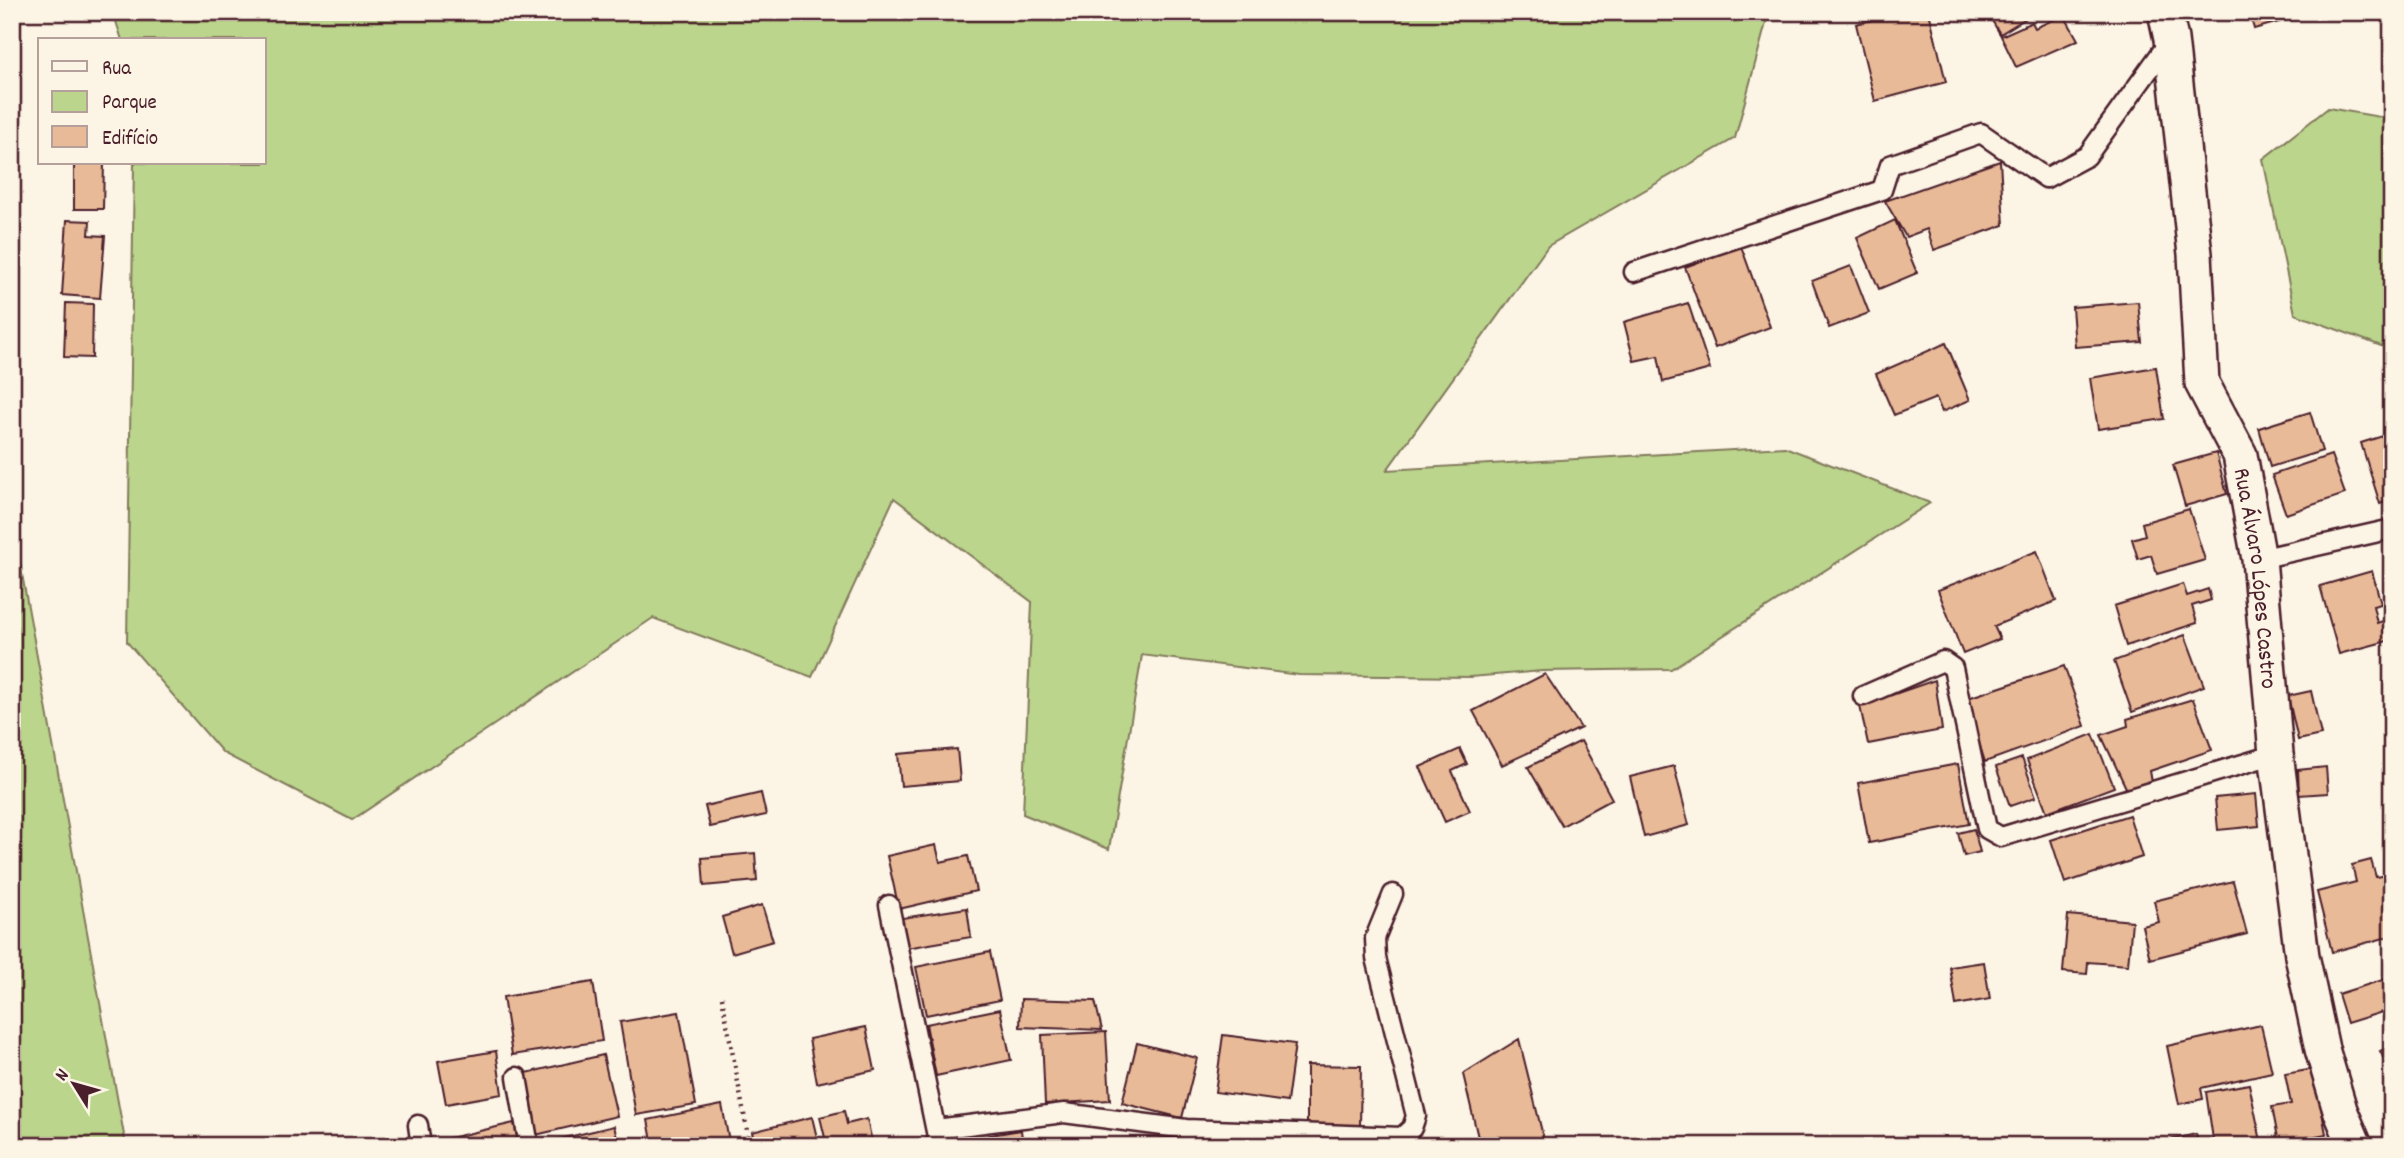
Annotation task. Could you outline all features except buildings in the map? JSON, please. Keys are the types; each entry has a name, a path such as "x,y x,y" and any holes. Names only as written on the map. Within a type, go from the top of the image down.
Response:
{"street":[{"name":"Rua Álvaro Lópes Castro","path":"2168,26 2195,254 2202,383 2240,455 2259,559 2276,754 2302,956 2322,1049 2340,1110 2355,1146"}],"lane":[{"path":"1634,272 1882,190 1890,164 1981,133 2046,178 2087,156 2168,26"},
{"path":"2259,559 2392,529"},
{"path":"1863,696 1943,661 1953,668 1987,829 2001,836 2276,754"},
{"path":"889,905 937,1137 1064,1113 1186,1129 1402,1137 1412,1128 1416,1116 1376,958 1375,938 1393,894"},
{"path":"517,1077 529,1146"},
{"path":"418,1125 421,1146"}],"path":[{"path":"722,997 750,1146"}],"green space":[{"path":"113,12 1769,12 1735,138 1548,246 1387,470 1785,447 1930,503 1671,669 1542,671 1470,677 1299,675 1142,655 1109,849 1023,814 1032,602 894,498 812,677 653,618 352,820 223,753 127,642 134,164 266,164 266,38 121,38"},
{"path":"2328,108 2392,119 2392,350 2295,314 2263,159"},
{"path":"12,519 126,1146 12,1146"}]}
